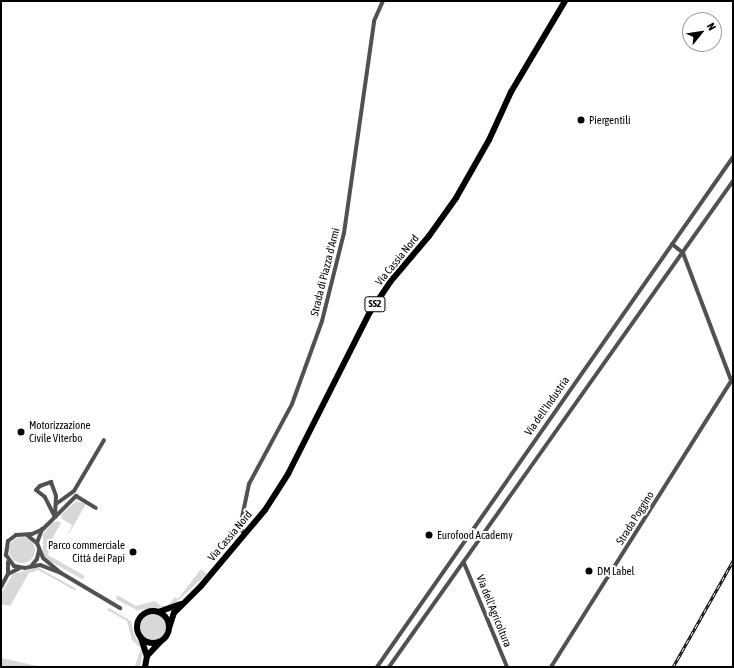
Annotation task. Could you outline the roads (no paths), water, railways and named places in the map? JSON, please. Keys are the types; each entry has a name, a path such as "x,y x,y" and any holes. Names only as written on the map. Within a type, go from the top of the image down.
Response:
{"main road":[{"name":"Via Cassia Nord","path":"169,628 174,614 201,586 265,510 288,474 373,307 456,198 489,140 511,92 565,1"},
{"name":"Via Cassia Nord","path":"158,612 182,604"},
{"name":"SS2","path":"145,667 147,656 137,627 140,618 148,612 158,612"},
{"path":"158,612 166,618 169,628"},
{"name":"SS2","path":"147,656 166,637 169,628"},
{"path":"141,638 150,643 160,642"}],"street":[{"name":"Strada di Piazza d'Armi","path":"244,534 240,527 249,484 292,404 322,321 344,233 374,21 383,1"},
{"name":"Via dell'Industria","path":"377,667 733,157"},
{"name":"Via dell'Industria","path":"389,667 733,181"},
{"path":"672,244 683,253 732,379"},
{"name":"Strada Poggino","path":"551,667 732,379"},
{"path":"56,504 74,491 104,440"},
{"path":"51,482 54,486 56,504 55,517 45,497 37,489 51,482"},
{"path":"37,544 43,529 76,496 96,508"},
{"path":"1,588 8,574 5,550 8,541 16,535 25,535 43,529"},
{"path":"25,535 37,544 43,558 62,573 120,608"},
{"path":"30,566 37,559 39,548"},
{"path":"7,560 20,568"},
{"name":"Via dell'Agricoltura","path":"464,563 507,667"},
{"path":"8,574 20,568 40,565 62,573"}],"railway":[{"path":"673,667 733,561"}],"place":[{"name":"Piergentili","path":"581,120"},
{"name":"Motorizzazione Civile Viterbo","path":"21,432"},
{"name":"Eurofood Academy","path":"429,535"},
{"name":"Parco commerciale Città dei Papi","path":"133,552"},
{"name":"DM Label","path":"589,571"}]}
